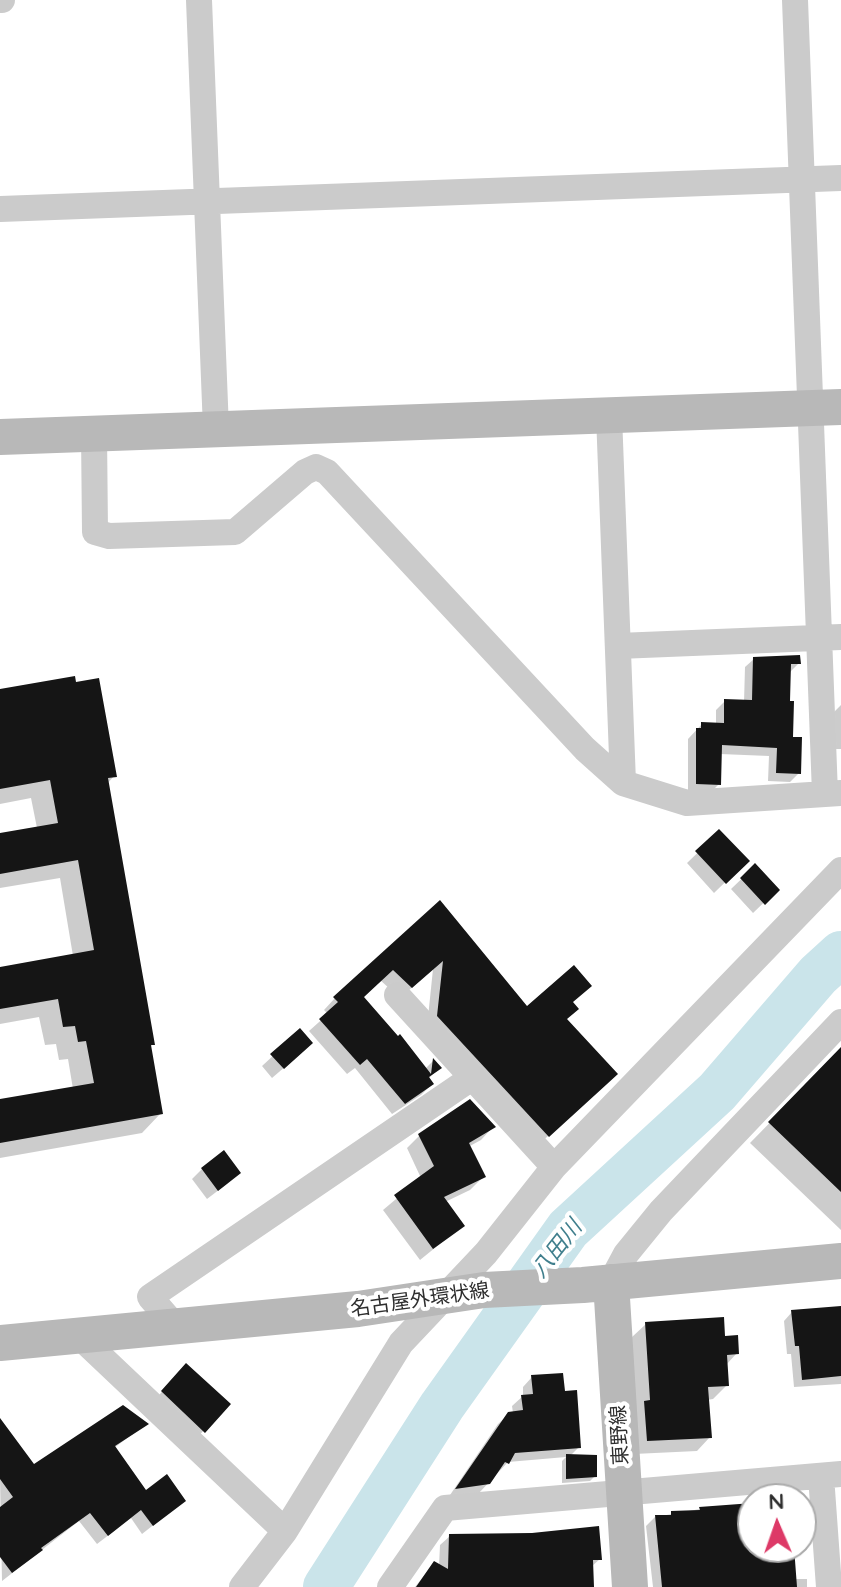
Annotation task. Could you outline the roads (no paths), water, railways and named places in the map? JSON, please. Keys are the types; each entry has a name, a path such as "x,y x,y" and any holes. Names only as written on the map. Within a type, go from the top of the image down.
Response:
{"street":[{"path":"199,0 216,429"},
{"path":"94,433 95,532 109,536 235,532 309,469 316,467 327,472 585,749 623,783 687,803 833,794 825,407 801,180 795,0"},
{"path":"0,209 841,178"},
{"path":"0,437 825,407"},
{"path":"609,415 623,783"},
{"path":"618,646 830,638"},
{"path":"242,1587 285,1531 401,1343 486,1253 554,1167 841,870"},
{"path":"397,995 554,1167"},
{"path":"597,1284 661,1211 841,1022"},
{"path":"175,1326 150,1297 473,1077"},
{"name":"名古屋外環状線","path":"0,1343 358,1309 484,1290 597,1284 841,1261"},
{"name":"東野線","path":"597,1284 623,1492 630,1587"},
{"path":"79,1336 285,1531"},
{"path":"390,1587 445,1508 831,1475 829,1587"}],"waterway":[{"name":"八田川","path":"326,1587 442,1406 568,1229 717,1092 818,975 841,954"}]}
